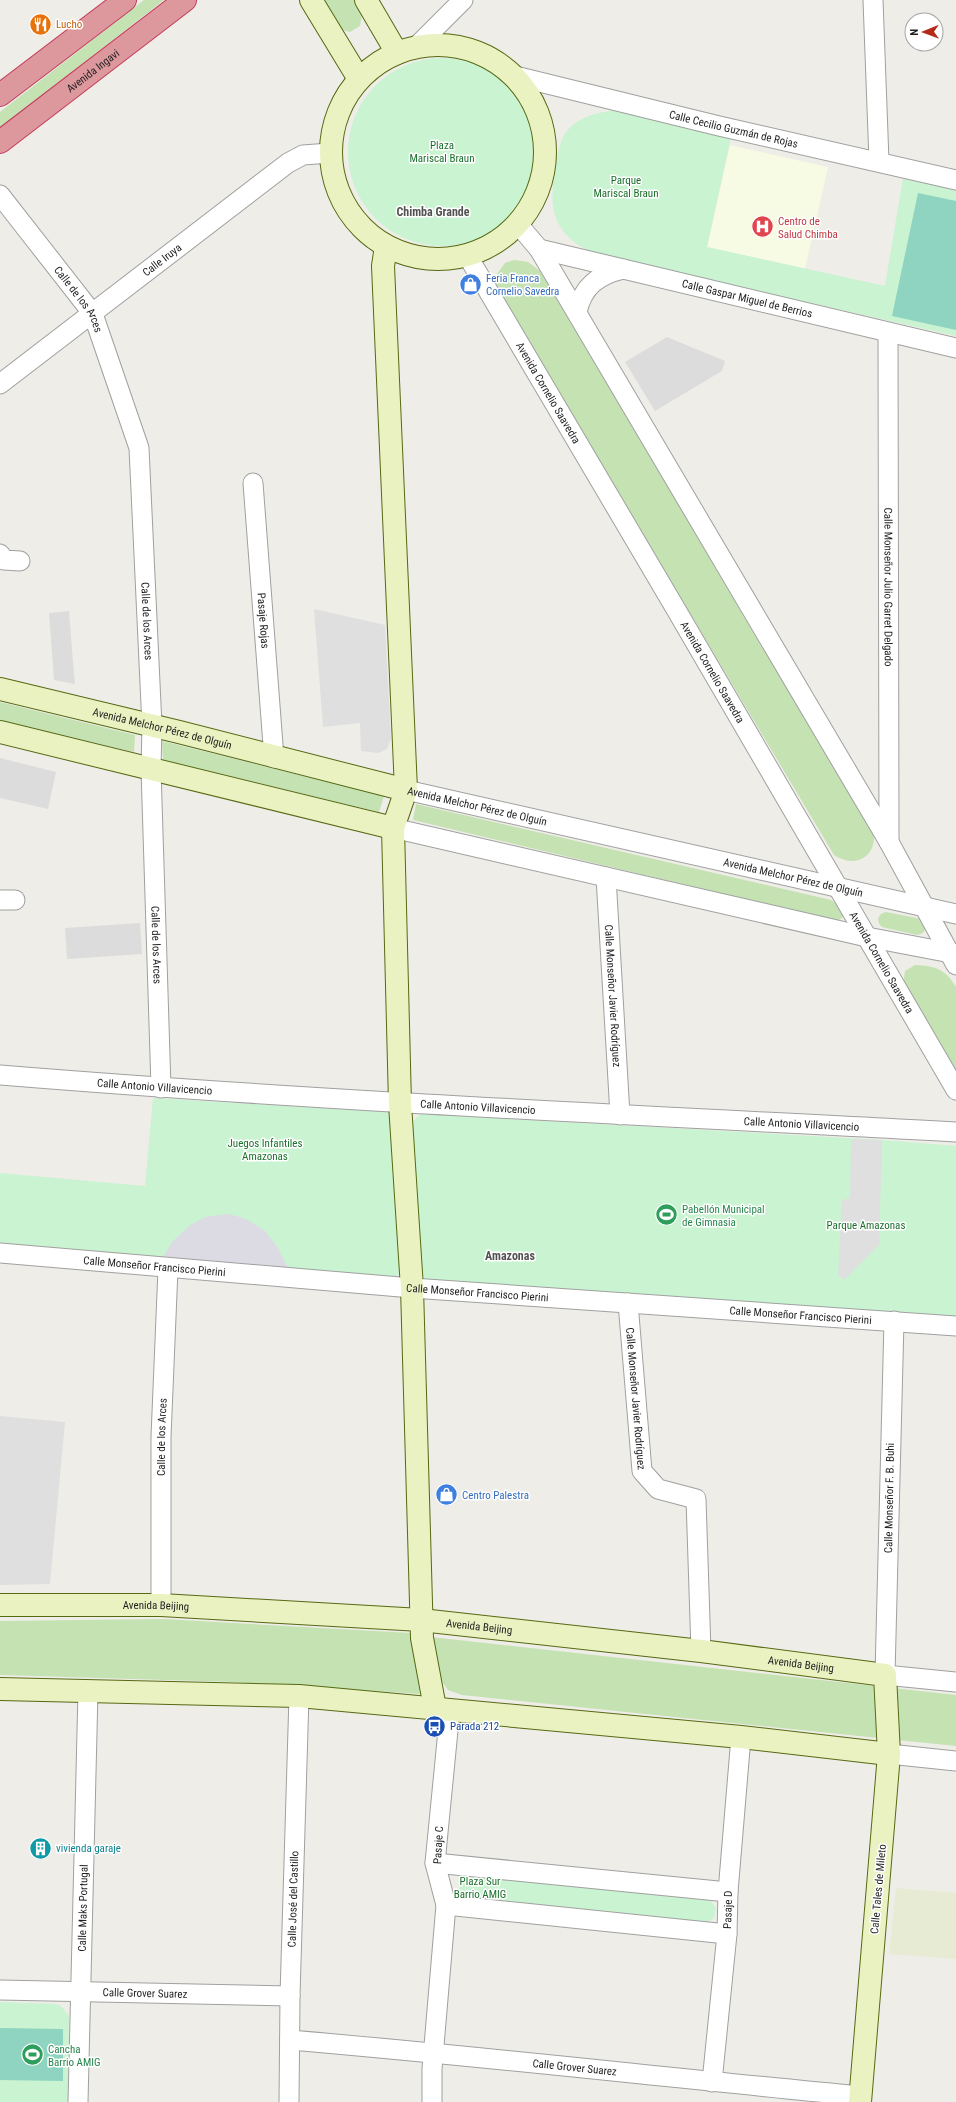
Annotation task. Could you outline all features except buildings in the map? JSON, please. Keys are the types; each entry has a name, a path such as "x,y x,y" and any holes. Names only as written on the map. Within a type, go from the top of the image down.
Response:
{"highway":[{"path":"0,95 125,0"},
{"name":"Avenida Ingavi","path":"0,142 185,0"}],"street":[{"path":"311,0 359,80"},
{"path":"366,0 406,50"},
{"path":"406,50 450,45 483,55 511,75 523,88 533,104 540,121 543,138 542,169 536,193 528,209 503,237 486,248 467,255 450,259 428,258 401,253 386,246 358,224 348,210 334,177 330,153 333,132 340,110 348,94 359,80 376,64 406,50 463,0"},
{"path":"873,0 879,161"},
{"name":"Calle Cecilio Guzmán de Rojas","path":"511,75 719,126 879,161 956,180"},
{"name":"Calle Iruya","path":"0,384 93,314 288,162 303,155 330,153"},
{"name":"Calle de los Arces","path":"0,195 93,314 139,448 152,726 151,769 161,1088"},
{"path":"517,223 539,249 889,842 923,907 954,958"},
{"path":"386,246 383,266 406,790 393,828 400,1104 412,1288 422,1638 443,1709"},
{"name":"Calle Gaspar Miguel de Berrios","path":"539,249 956,348"},
{"name":"Avenida Cornelio Saavedra","path":"467,255 956,1090"},
{"path":"576,312 579,300 596,280 605,274 623,269"},
{"name":"Calle Monseñor Julio Garret Delgado","path":"888,333 889,842"},
{"name":"Pasaje Rojas","path":"253,483 274,758"},
{"path":"0,554 4,560 20,561"},
{"name":"Avenida Melchor Pérez de Olguín","path":"0,689 406,790 956,914"},
{"path":"0,732 393,828 954,958"},
{"name":"Calle Monseñor Javier Rodríguez","path":"606,877 620,1115"},
{"name":"Calle Antonio Villavicencio","path":"0,1075 161,1088 400,1104 956,1132"},
{"name":"Calle Monseñor Francisco Pierini","path":"0,1253 168,1269 412,1288 956,1326"},
{"name":"Calle de los Arces","path":"161,1605 161,1437 168,1269"},
{"name":"Calle Monseñor Javier Rodríguez","path":"628,1303 642,1471 658,1488 696,1499 701,1651"},
{"name":"Calle Monseñor F. B. Buhi","path":"885,1675 894,1321"},
{"name":"Avenida Beijing","path":"0,1605 161,1605 421,1620 701,1651 885,1675 956,1682"},
{"name":"Calle Tales de Mileto","path":"860,2099 889,1754 885,1675"},
{"path":"0,1689 299,1696 741,1737 956,1761"},
{"name":"Calle Maks Portugal","path":"78,2102 79,1991 88,1691"},
{"name":"Calle José del Castillo","path":"289,2102 290,1996 299,1696"},
{"name":"Pasaje C","path":"432,2102 432,2070 446,1905 436,1863 443,1709"},
{"name":"Pasaje D","path":"712,2082 727,1934 728,1892 741,1737"},
{"path":"436,1863 728,1892"},
{"path":"446,1905 727,1934"},
{"name":"Calle Grover Suarez","path":"0,1990 290,1996"},
{"name":"Calle Grover Suarez","path":"290,2040 434,2052 860,2099"}],"shaded area":[{"name":"Centro de Salud Chimba","path":"730,145 828,167 805,269 707,247"},
{"path":"667,337 725,361 722,371 655,411 625,362"},
{"path":"314,609 385,625 391,739 387,749 378,753 361,751 360,723 323,727"},
{"path":"69,611 75,684 54,680 49,613"},
{"path":"0,758 56,772 48,809 0,798"},
{"path":"140,923 142,954 67,959 65,928"},
{"path":"851,1139 882,1140 879,1245 844,1280 838,1275 842,1200 850,1198"},
{"path":"229,1214 246,1219 264,1230 278,1248 289,1270 162,1259 172,1242 189,1226 205,1217"},
{"path":"0,1416 65,1422 50,1584 0,1585"},
{"path":"896,1888 956,1893 956,1959 889,1954"}],"green space":[{"path":"144,0 164,0 0,128 0,112"},
{"path":"322,0 354,0 362,14 360,26 350,32 339,29"},
{"name":"Plaza Mariscal Braun","path":"433,58 451,58 478,65 502,79 509,85 515,92 529,116 536,143 536,161 529,188 515,212 509,219 502,225 478,239 451,246 433,246 415,242 398,235 382,225 369,212 359,196 352,179 348,161 348,143 352,125 359,108 369,92 382,79 398,69 415,62"},
{"name":"Parque Mariscal Braun","path":"618,110 731,137 707,247 885,286 903,178 956,190 956,336 593,253 579,245 568,237 561,227 553,206 552,193 556,164 562,139 566,132 577,122 590,116"},
{"path":"918,193 956,201 956,330 892,316"},
{"path":"514,260 528,262 540,271 872,826 874,836 873,844 865,857 859,860 851,861 834,855 495,286 494,278 505,263"},
{"path":"0,702 135,735 134,752 0,720"},
{"path":"162,741 384,796 379,812 163,760"},
{"path":"416,804 831,900 840,907 844,916 838,921 413,820"},
{"path":"886,912 921,919 926,927 925,930 917,935 882,927 878,921 878,918 881,914"},
{"path":"915,965 929,966 944,972 956,987 956,1074 903,985 905,971"},
{"name":"Juegos Infantiles Amazonas","path":"153,1098 387,1112 394,1117 400,1273 395,1278 0,1245 0,1173 145,1186"},
{"name":"Parque Amazonas","path":"420,1114 882,1140 956,1146 956,1317 428,1281 421,1275 412,1123"},
{"path":"163,1619 411,1633 420,1694 233,1682 0,1675 0,1621"},
{"path":"431,1637 956,1695 956,1746 462,1695 448,1690 441,1680"},
{"name":"Plaza Sur Barrio AMIG","path":"469,1871 709,1899 716,1908 714,1918 704,1925 472,1902 462,1896 459,1887"},
{"path":"0,2002 55,2004 61,2006 69,2016 68,2102 0,2102"},
{"name":"Cancha Barrio AMIG","path":"0,2028 63,2029 63,2081 0,2080"}],"place":[{"name":"Lucho","path":"41,24"},
{"name":"Centro de Salud Chimba","path":"763,227"},
{"name":"Feria Franca Cornelio Savedra","path":"471,284"},
{"name":"Pabellón Municipal de Gimnasia","path":"667,1215"},
{"name":"Centro Palestra","path":"446,1495"},
{"name":"Parada 212","path":"435,1726"},
{"name":"vivienda garaje","path":"40,1848"},
{"name":"Cancha Barrio AMIG","path":"32,2055"}],"district":[{"name":"Chimba Grande","path":"433,212"},
{"name":"Amazonas","path":"510,1256"}]}
